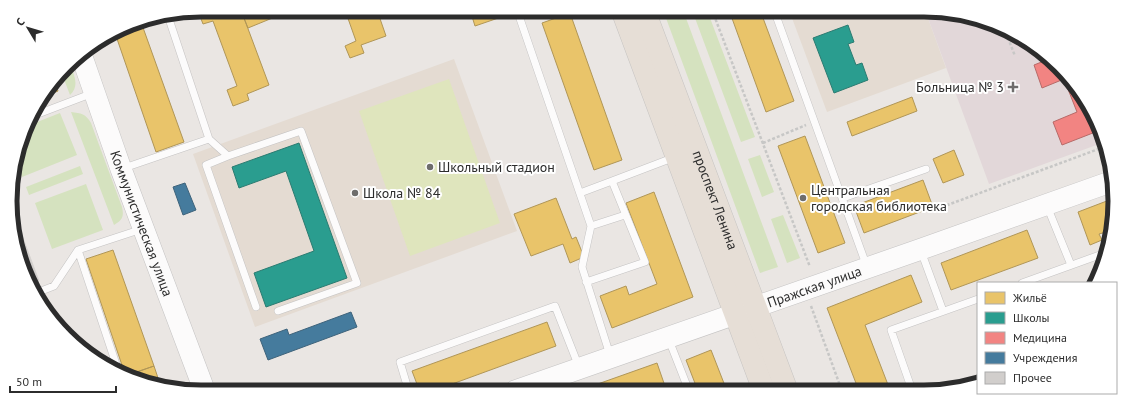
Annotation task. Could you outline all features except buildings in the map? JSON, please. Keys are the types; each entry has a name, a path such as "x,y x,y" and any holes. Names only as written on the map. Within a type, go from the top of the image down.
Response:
{"main road":[{"name":"проспект Ленина","path":"625,17 762,385"},
{"name":"проспект Ленина","path":"647,17 785,385"}],"street":[{"name":"Коммунистическая улица","path":"83,60 121,169 202,385"},
{"name":"Пражская улица","path":"532,385 735,315 755,306 868,269 1107,183"}],"lane":[{"path":"519,17 591,226 582,267 611,358"},
{"path":"777,17 868,269"},
{"path":"169,20 209,139 228,156"},
{"path":"40,113 95,92"},
{"path":"256,307 206,165 301,131 357,283 278,311"},
{"path":"121,169 209,139"},
{"path":"580,193 677,156"},
{"path":"842,198 926,169"},
{"path":"586,282 645,262 612,181"},
{"path":"1047,205 1071,265"},
{"path":"591,226 625,215"},
{"path":"41,291 54,286 78,250 144,229"},
{"path":"78,250 116,364"},
{"path":"920,250 943,311"},
{"path":"1025,282 1100,255"},
{"path":"910,385 890,330 977,299"},
{"path":"407,385 400,362 555,306 579,369"},
{"path":"668,338 687,385"}],"path":[{"path":"715,17 810,267"},
{"path":"1008,38 1015,56"},
{"path":"762,143 815,121"},
{"path":"942,207 1100,148"},
{"path":"811,306 840,385"}],"shaded area":[{"path":"792,17 928,17 946,68 827,112"},
{"name":"Больница № 3","path":"928,17 972,23 1005,36 1026,48 1054,71 1070,89 1083,109 1094,131 1099,144 989,184"},
{"name":"Школа № 84","path":"454,59 517,231 255,327 193,154"}],"green space":[{"path":"666,17 686,17 778,267 760,273"},
{"path":"695,17 710,17 755,137 741,142"},
{"path":"72,70 75,80 75,88 70,95 64,79"},
{"name":"Школьный стадион","path":"449,79 500,223 410,256 359,111"},
{"path":"71,112 83,114 91,123 122,207 122,218 114,225"},
{"path":"60,113 77,155 22,177 20,172 23,153 35,123"},
{"path":"760,155 774,192 762,197 748,159"},
{"path":"80,166 83,174 29,195 26,187"},
{"path":"86,184 103,230 52,249 35,203"},
{"path":"783,215 800,258 787,263 771,219"}],"place":[{"name":"Больница № 3","path":"1013,87"},
{"name":"Школьный стадион","path":"430,167"},
{"name":"Школа № 84","path":"355,193"},
{"name":"Центральная городская библиотека","path":"803,198"}]}
